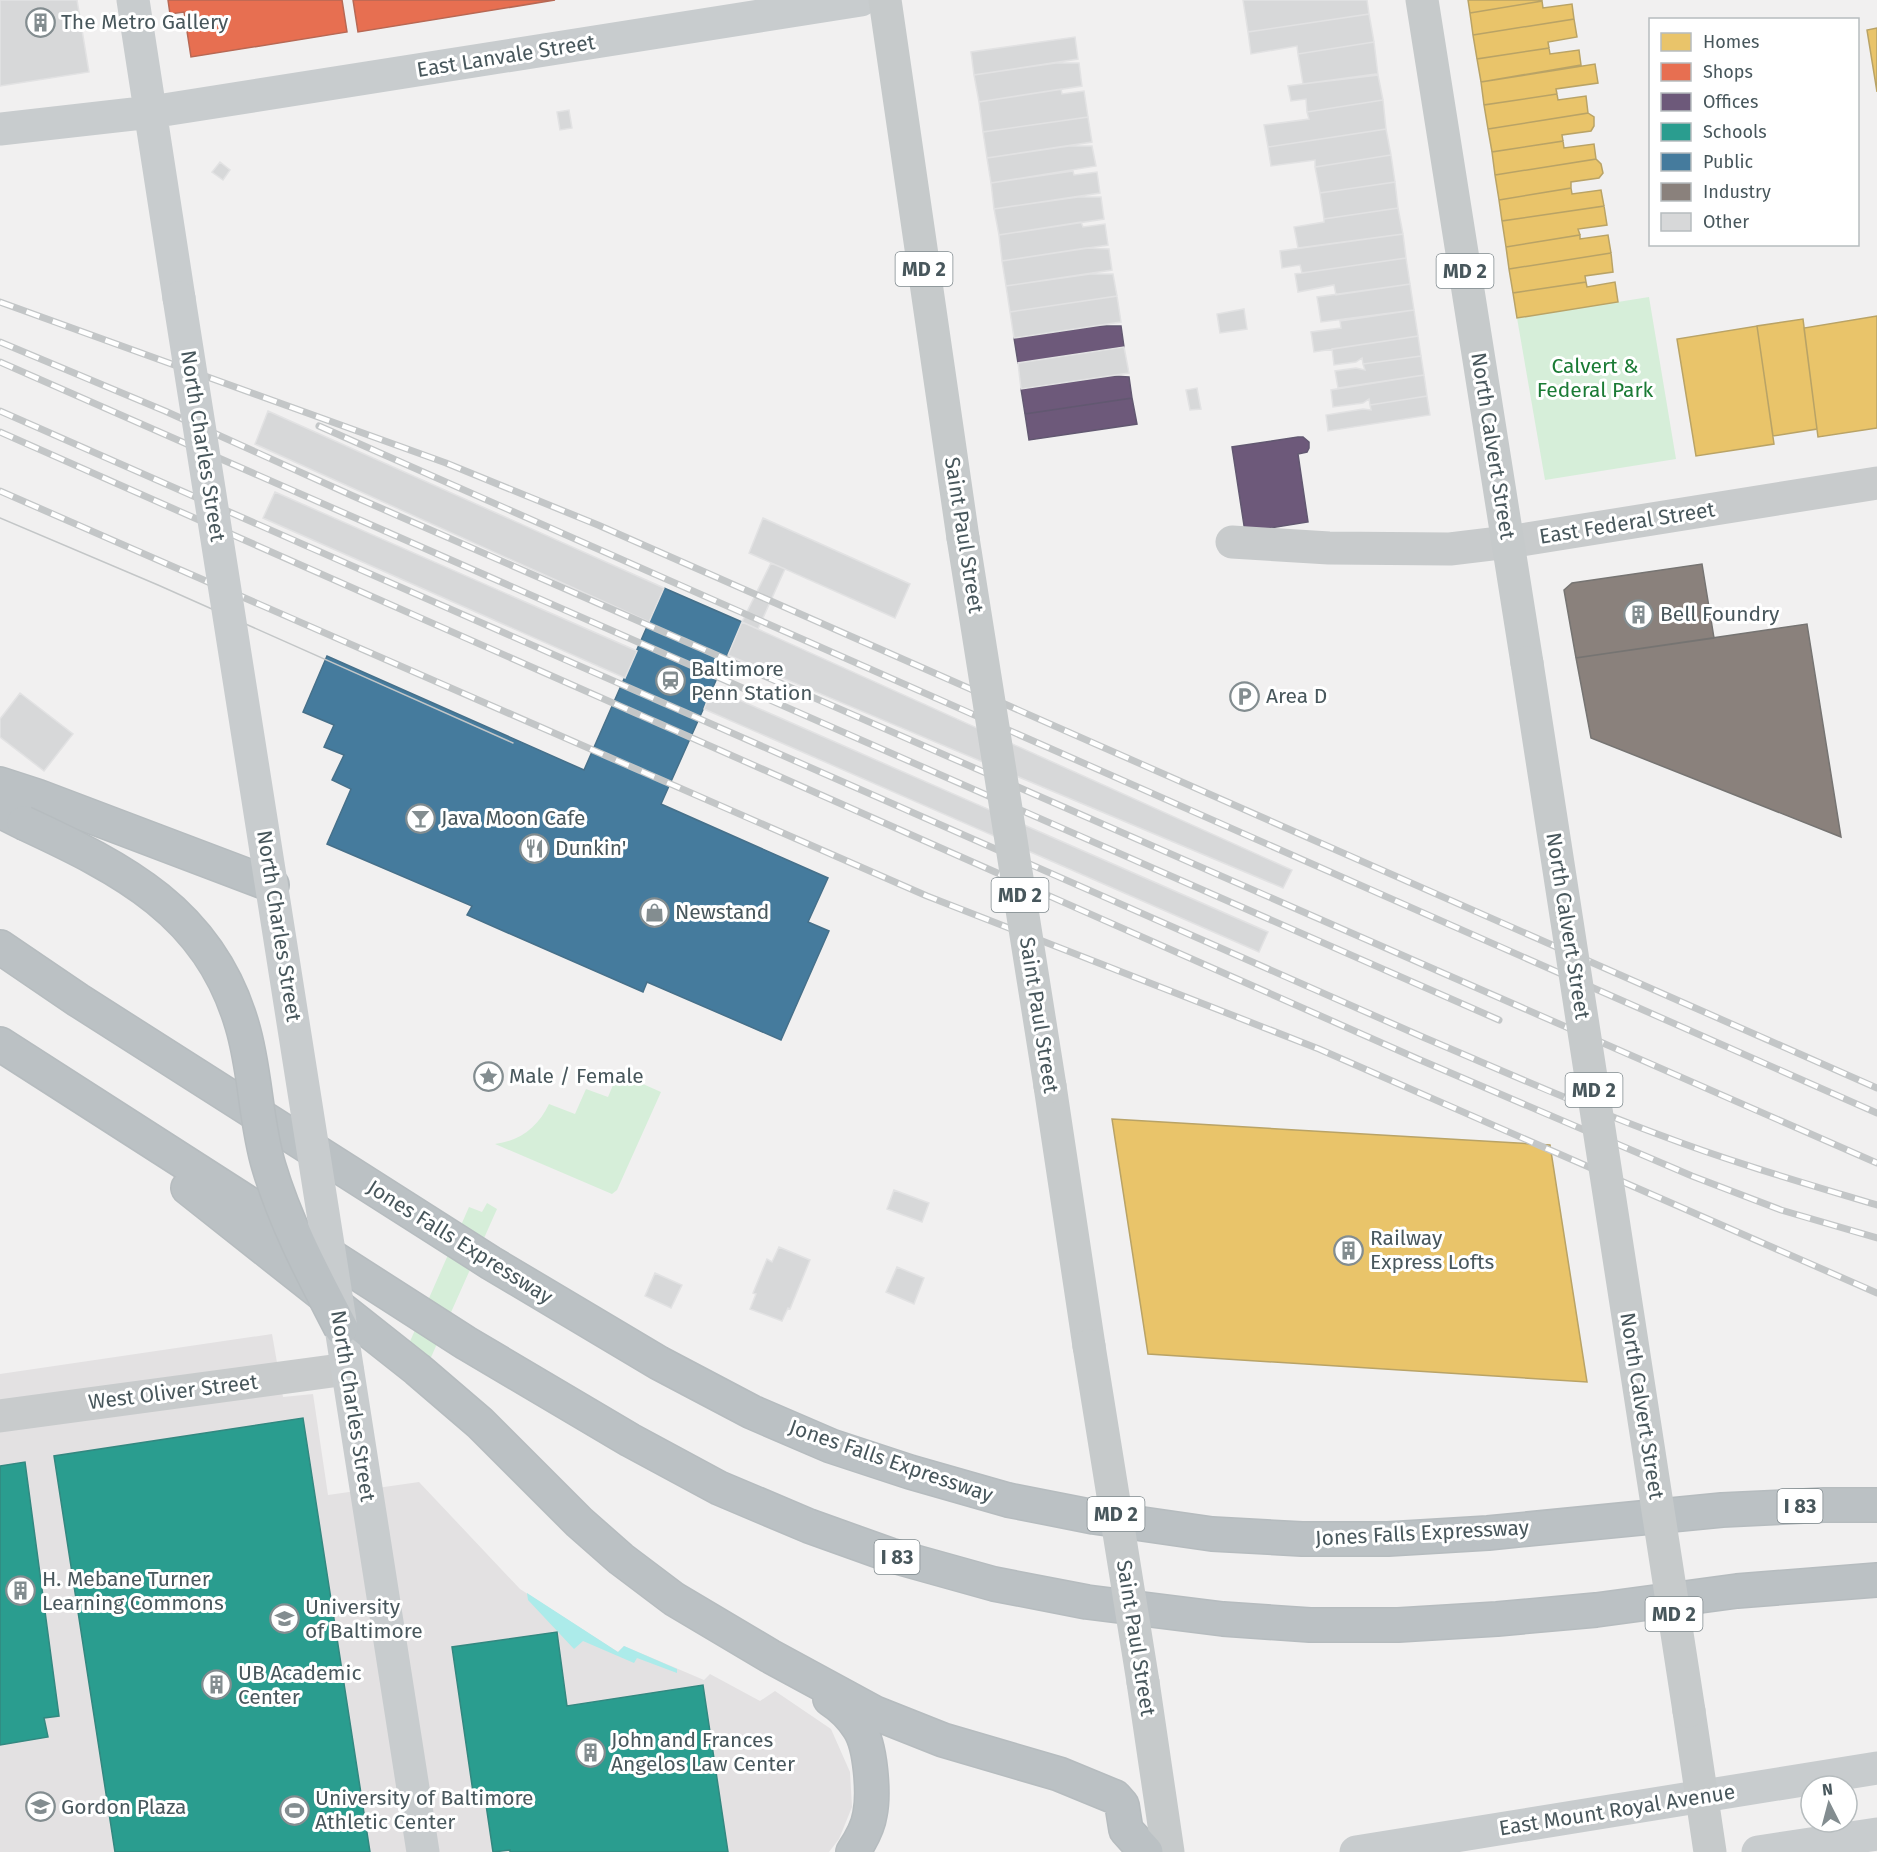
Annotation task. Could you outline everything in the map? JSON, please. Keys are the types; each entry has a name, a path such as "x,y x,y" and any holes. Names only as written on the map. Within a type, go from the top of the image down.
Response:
{"highway":[{"path":"0,784 21,810 81,849 128,875 161,900 194,932 224,975 242,1025 269,1166 301,1251 344,1351"},
{"path":"21,810 272,885"},
{"name":"Jones Falls Expressway","path":"0,947 78,1000 481,1257 659,1363 752,1412 831,1446 910,1472 1008,1500 1094,1517 1212,1534 1302,1539 1388,1539 1488,1533 1722,1510 1877,1505"},
{"name":"I 83","path":"0,1044 466,1343 630,1440 719,1488 809,1526 890,1555 994,1584 1087,1602 1223,1619 1310,1625 1398,1625 1596,1611 1737,1591 1877,1580"},
{"path":"38,1070 417,1369 480,1423 579,1522 621,1559 674,1599 770,1656 875,1713 944,1740 1059,1774 1115,1797 1122,1805 1126,1830 1146,1852"},
{"path":"770,1656 840,1706 860,1730 868,1754 872,1792 870,1815 863,1836 853,1852"}],"main road":[{"name":"North Charles Street","path":"133,0 423,1852"},
{"name":"East Lanvale Street","path":"0,129 151,112 861,0"},
{"name":"Saint Paul Street","path":"885,0 963,538 1168,1852"},
{"name":"North Calvert Street","path":"1422,0 1527,663 1710,1852"},
{"name":"East Mount Royal Avenue","path":"1356,1852 1877,1768"},
{"path":"1758,1852 1877,1834"}],"street":[{"name":"East Federal Street","path":"1232,542 1329,548 1450,549 1508,542 1877,483"},
{"name":"West Oliver Street","path":"0,1416 344,1351"}],"shaded area":[{"name":"University of Baltimore","path":"272,1334 283,1397 313,1394 328,1495 419,1482 520,1589 618,1652 624,1646 704,1680 710,1674 760,1701 775,1691 831,1729 850,1772 852,1807 839,1839 829,1852 0,1852 0,1374"}],"green space":[{"name":"Calvert & Federal Park","path":"1649,297 1676,459 1545,480 1517,318"},
{"path":"618,1073 661,1092 617,1190 612,1194 495,1144 512,1140 527,1132 539,1120 549,1104 575,1114 586,1089 608,1097"},
{"path":"487,1203 497,1209 416,1391 408,1346 469,1207 482,1212"}],"water":[{"path":"527,1593 618,1652 624,1646 677,1669 677,1673 637,1658 634,1663 583,1641 574,1649 528,1600"}],"building: Homes":[{"path":"1468,0 1542,0 1542,1 1470,13"},
{"path":"1542,1 1543,8 1572,4 1574,19 1473,35 1470,13"},
{"path":"1574,19 1577,37 1548,42 1549,48 1477,59 1473,35"},
{"path":"1877,28 1877,92 1867,30"},
{"path":"1549,48 1550,54 1579,50 1581,65 1481,82 1477,59"},
{"path":"1595,64 1598,83 1556,89 1557,94 1484,105 1481,82"},
{"path":"1557,94 1558,100 1586,96 1588,113 1488,129 1484,105"},
{"path":"1588,113 1594,117 1594,126 1591,131 1562,135 1563,141 1492,152 1488,129"},
{"path":"1563,141 1564,148 1594,144 1596,159 1495,175 1492,152"},
{"path":"1596,159 1601,164 1603,173 1599,178 1571,182 1571,188 1499,200 1495,175"},
{"path":"1571,188 1572,194 1601,190 1604,206 1502,221 1499,200"},
{"path":"1604,206 1607,225 1578,229 1580,235 1506,247 1502,221"},
{"path":"1580,235 1580,239 1608,235 1611,253 1509,269 1506,247"},
{"path":"1611,253 1613,272 1585,276 1586,282 1513,293 1509,269"},
{"path":"1586,282 1587,287 1615,282 1618,302 1517,318 1513,293"},
{"path":"1877,316 1877,428 1818,437 1804,328"},
{"path":"1803,319 1817,429 1773,436 1757,326"},
{"path":"1757,326 1774,444 1696,456 1677,339"},
{"name":"Railway Express Lofts","path":"1112,1119 1550,1145 1587,1382 1148,1354"}],"building: Shops":[{"path":"168,0 342,0 347,32 191,57 184,12 170,14"},
{"path":"353,0 555,0 358,32"}],"building: Offices":[{"path":"1098,326 1121,326 1124,347 1018,363 1014,338"},
{"path":"1112,376 1129,377 1132,398 1025,414 1021,389"},
{"path":"1132,398 1137,424 1029,440 1025,414"},
{"path":"1303,437 1309,442 1307,452 1298,454 1308,522 1245,532 1232,447"}],"building: Schools":[{"name":"UB Academic Center","path":"303,1418 370,1852 115,1852 54,1456"},
{"name":"H. Mebane Turner Learning Commons","path":"25,1462 59,1716 44,1718 48,1737 0,1745 0,1466"},
{"name":"John and Frances Angelos Law Center","path":"557,1632 567,1706 703,1685 728,1852 510,1852 510,1850 493,1852 485,1798 474,1799 452,1647"}],"building: Public":[{"name":"Baltimore Penn Station","path":"664,588 742,622 661,804 828,878 808,922 829,931 781,1040 647,982 643,992 467,915 472,906 327,844 351,789 332,780 344,755 324,747 334,725 303,712 327,656 584,770"}],"building: Industry":[{"name":"Bell Foundry","path":"1702,564 1714,638 1576,658 1564,590 1572,583"},
{"path":"1807,624 1841,837 1591,738 1576,658"}],"building: Other":[{"name":"The Metro Gallery","path":"0,0 77,0 89,72 0,86"},
{"path":"1243,0 1367,0 1369,14 1248,32"},
{"path":"1369,14 1374,42 1298,54 1297,46 1251,54 1248,32"},
{"path":"1075,37 1078,59 974,75 971,52"},
{"path":"1374,42 1378,75 1303,84 1298,54"},
{"path":"1056,63 1079,63 1082,86 979,102 974,75"},
{"path":"1376,74 1383,100 1307,112 1306,99 1291,101 1288,86"},
{"path":"1061,89 1062,94 1084,91 1088,117 983,132 979,102"},
{"path":"1383,100 1386,129 1268,147 1264,125 1309,119 1307,112"},
{"path":"569,110 572,128 560,130 557,112"},
{"path":"1088,117 1092,142 987,158 983,132"},
{"path":"1386,129 1391,155 1315,167 1315,160 1271,166 1268,147"},
{"path":"1069,146 1092,146 1096,166 991,183 987,158"},
{"path":"1391,155 1395,182 1320,193 1315,167"},
{"path":"220,162 230,170 223,180 212,172"},
{"path":"1073,171 1074,175 1097,172 1100,193 994,209 991,183"},
{"path":"1395,182 1398,208 1324,219 1320,193"},
{"path":"1078,197 1101,197 1104,219 999,235 994,209"},
{"path":"1398,208 1403,234 1298,248 1294,227 1324,222 1324,219"},
{"path":"1081,222 1083,227 1105,224 1108,245 1002,261 999,235"},
{"path":"1403,234 1406,258 1302,273 1300,265 1282,268 1280,251"},
{"path":"1086,248 1109,249 1112,270 1006,286 1002,261"},
{"path":"1406,258 1410,284 1336,295 1334,285 1298,292 1295,274"},
{"path":"1090,274 1113,274 1117,296 1010,312 1006,286"},
{"path":"1410,284 1414,310 1321,322 1317,297"},
{"path":"1117,296 1121,322 1014,338 1010,312"},
{"path":"1244,309 1247,329 1220,333 1217,314"},
{"path":"1414,310 1418,336 1314,352 1311,332 1341,328 1340,321"},
{"path":"1418,336 1421,356 1363,364 1362,358 1356,362 1334,365 1332,349"},
{"path":"1124,347 1129,373 1021,389 1018,363"},
{"path":"1421,356 1424,375 1338,388 1335,371 1356,368 1365,370 1363,364"},
{"path":"1424,375 1427,396 1370,405 1369,399 1363,403 1333,407 1331,390"},
{"path":"1197,388 1201,409 1190,410 1186,390"},
{"path":"1427,396 1430,415 1328,431 1326,415 1363,409 1371,410 1370,405"},
{"path":"268,411 664,588 649,622 255,444"},
{"path":"275,492 637,651 625,678 263,518"},
{"path":"763,518 910,584 895,618 749,553"},
{"path":"771,563 785,569 758,629 742,622"},
{"path":"742,622 1292,870 1283,888 728,655"},
{"path":"712,688 1268,932 1259,952 704,709"},
{"path":"20,693 73,734 44,771 0,737 0,719"},
{"path":"894,1190 929,1203 922,1222 887,1209"},
{"path":"779,1247 810,1260 790,1309 788,1308 782,1321 750,1309 756,1294 753,1293 767,1259 772,1262"},
{"path":"897,1267 924,1278 914,1304 886,1292"},
{"path":"655,1273 682,1285 671,1308 645,1296"}],"tram line":[{"path":"0,518 158,585 513,743"}],"railway":[{"path":"0,302 446,463 598,525 1877,1088"},
{"path":"0,342 165,411 353,496 1877,1163"},
{"path":"0,362 1499,1020"},
{"path":"0,411 1542,1088 1687,1145 1877,1205"},
{"path":"319,426 1877,1113"},
{"path":"0,432 1418,1059 1692,1176 1781,1210 1877,1238"},
{"path":"0,491 927,896 1319,1049 1877,1293"}],"place":[{"name":"The Metro Gallery","path":"40,22"},
{"name":"Bell Foundry","path":"1639,614"},
{"name":"Baltimore Penn Station","path":"670,681"},
{"name":"Area D","path":"1245,696"},
{"name":"Java Moon Cafe","path":"420,818"},
{"name":"Dunkin'","path":"534,848"},
{"name":"Newstand","path":"654,912"},
{"name":"Male / Female","path":"488,1076"},
{"name":"Railway Express Lofts","path":"1349,1250"},
{"name":"H. Mebane Turner Learning Commons","path":"21,1591"},
{"name":"University of Baltimore","path":"284,1619"},
{"name":"UB Academic Center","path":"217,1685"},
{"name":"John and Frances Angelos Law Center","path":"590,1752"},
{"name":"Gordon Plaza","path":"40,1807"},
{"name":"University of Baltimore Athletic Center","path":"294,1810"}]}
